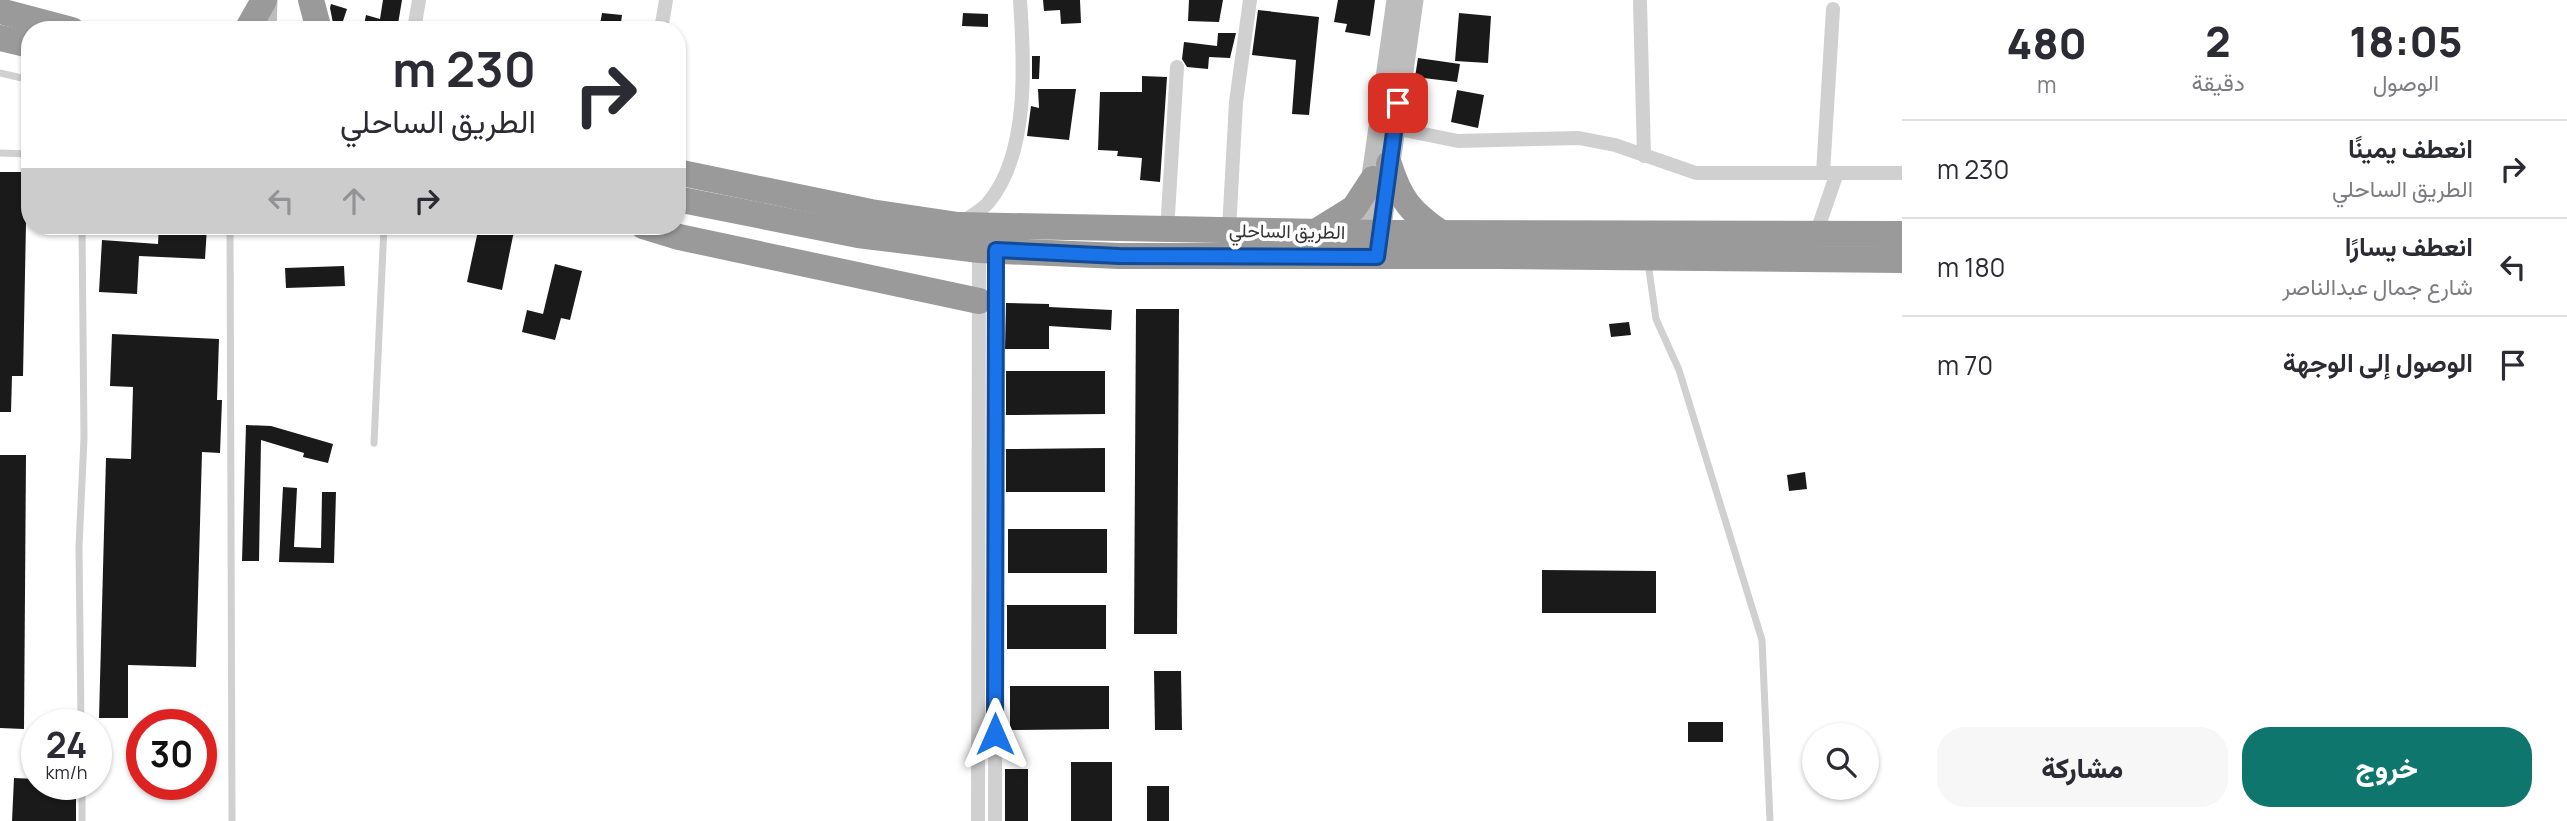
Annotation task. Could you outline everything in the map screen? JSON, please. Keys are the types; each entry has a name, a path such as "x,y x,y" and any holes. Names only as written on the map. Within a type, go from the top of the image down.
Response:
{"highway":[{"path":"252,21 265,0"},
{"path":"311,0 317,21"},
{"path":"0,11 38,21"},
{"path":"0,38 21,43"},
{"path":"1315,232 1354,208 1381,172 1413,212 1441,233"},
{"name":"الطريق الساحلي","path":"686,174 871,212 958,225 1315,232 1371,245 1494,256 1902,260"},
{"name":"الطريق الساحلي","path":"686,201 858,235 988,250 1119,256 1371,245 1441,233 1902,234"},
{"path":"672,235 979,301"}],"main road":[{"path":"265,0 266,21"},
{"path":"305,0 306,21"},
{"path":"1371,245 1381,172 1397,0"},
{"path":"1381,172 1394,128 1413,0"}],"street":[{"path":"416,21 419,0"},
{"path":"662,21 666,0"},
{"path":"958,225 989,202 1012,157 1020,107 1023,58 1020,0"},
{"path":"1229,230 1236,102 1250,0"},
{"path":"1640,2 1644,156"},
{"path":"1816,234 1830,173 1833,9"},
{"path":"1167,231 1177,67"},
{"path":"1394,128 1458,141 1579,138 1615,145 1696,173 1902,173"},
{"path":"978,821 979,301 988,250"},
{"path":"988,250 995,821"},
{"path":"979,734 995,734"}],"lane":[{"path":"0,73 21,78"},
{"path":"0,153 21,154"},
{"path":"82,235 84,439 79,547 82,709"},
{"path":"230,235 232,821"},
{"path":"374,443 384,235"},
{"path":"1648,259 1656,319 1679,370 1762,640 1770,821"},
{"path":"82,800 82,821"}],"building":[{"path":"383,0 402,0 398,21 365,21 366,15 380,19"},
{"path":"1043,0 1080,0 1081,23 1061,24 1060,10 1044,11"},
{"path":"1189,0 1223,0 1219,22 1188,21"},
{"path":"1338,0 1375,0 1370,36 1345,32 1347,24 1334,22"},
{"path":"331,4 347,9 343,21 333,21"},
{"path":"1258,10 1319,17 1309,115 1292,114 1296,60 1252,55"},
{"path":"602,13 622,15 621,21 601,21"},
{"path":"963,13 988,14 988,27 962,26"},
{"path":"1459,13 1491,16 1488,63 1455,61"},
{"path":"1218,33 1236,33 1230,58 1209,57 1208,69 1187,67 1182,59 1184,42 1217,46"},
{"path":"1032,56 1040,56 1039,79 1032,79"},
{"path":"1418,58 1460,64 1457,82 1415,77"},
{"path":"1142,76 1167,77 1160,182 1140,180 1142,158 1117,156 1118,151 1098,150 1100,92 1142,92"},
{"path":"1415,79 1420,79 1415,121 1409,121"},
{"path":"1038,89 1076,89 1069,140 1027,136 1031,106 1039,108"},
{"path":"1457,90 1484,95 1478,128 1451,122"},
{"path":"0,172 21,172 21,235 26,235 23,376 12,376 11,412 0,412"},
{"path":"158,235 206,235 205,259 139,256 137,294 99,292 102,240 158,244"},
{"path":"477,235 513,235 502,290 467,282"},
{"path":"555,264 582,271 570,320 561,318 555,340 522,332 527,310 543,314"},
{"path":"344,266 345,286 286,288 285,268"},
{"path":"1006,303 1112,310 1111,330 1049,326 1049,349 1005,349"},
{"path":"1136,309 1179,309 1177,634 1134,634"},
{"path":"1629,322 1631,335 1611,337 1609,324"},
{"path":"112,334 219,339 217,400 222,400 220,453 202,452 196,667 128,665 126,718 112,718 112,709 99,709 106,458 131,459 133,387 110,386"},
{"path":"1006,371 1105,371 1105,414 1006,415"},
{"path":"246,425 271,426 333,444 328,463 303,457 304,453 261,440 259,561 242,561"},
{"path":"1105,448 1105,492 1006,492 1006,449"},
{"path":"0,455 26,455 24,709 21,709 21,729 0,728"},
{"path":"1805,472 1807,489 1789,491 1787,475"},
{"path":"283,487 297,488 294,547 321,548 322,492 336,492 334,563 279,562"},
{"path":"1008,529 1107,529 1107,573 1008,573"},
{"path":"1542,570 1656,571 1656,613 1542,613"},
{"path":"1007,605 1106,605 1106,649 1007,649"},
{"path":"1154,671 1181,671 1182,730 1155,730"},
{"path":"1010,686 1109,686 1109,729 1010,730"},
{"path":"1688,722 1723,722 1723,742 1688,742"},
{"path":"1071,762 1112,762 1112,821 1071,821"},
{"path":"1005,769 1028,769 1028,821 1005,821"},
{"path":"14,778 21,778 21,800 76,800 76,821 12,821"},
{"path":"1147,786 1169,786 1169,821 1147,821"}],"route":[{"path":"995,734 996,250 1119,256 1377,257 1398,103"}]}
